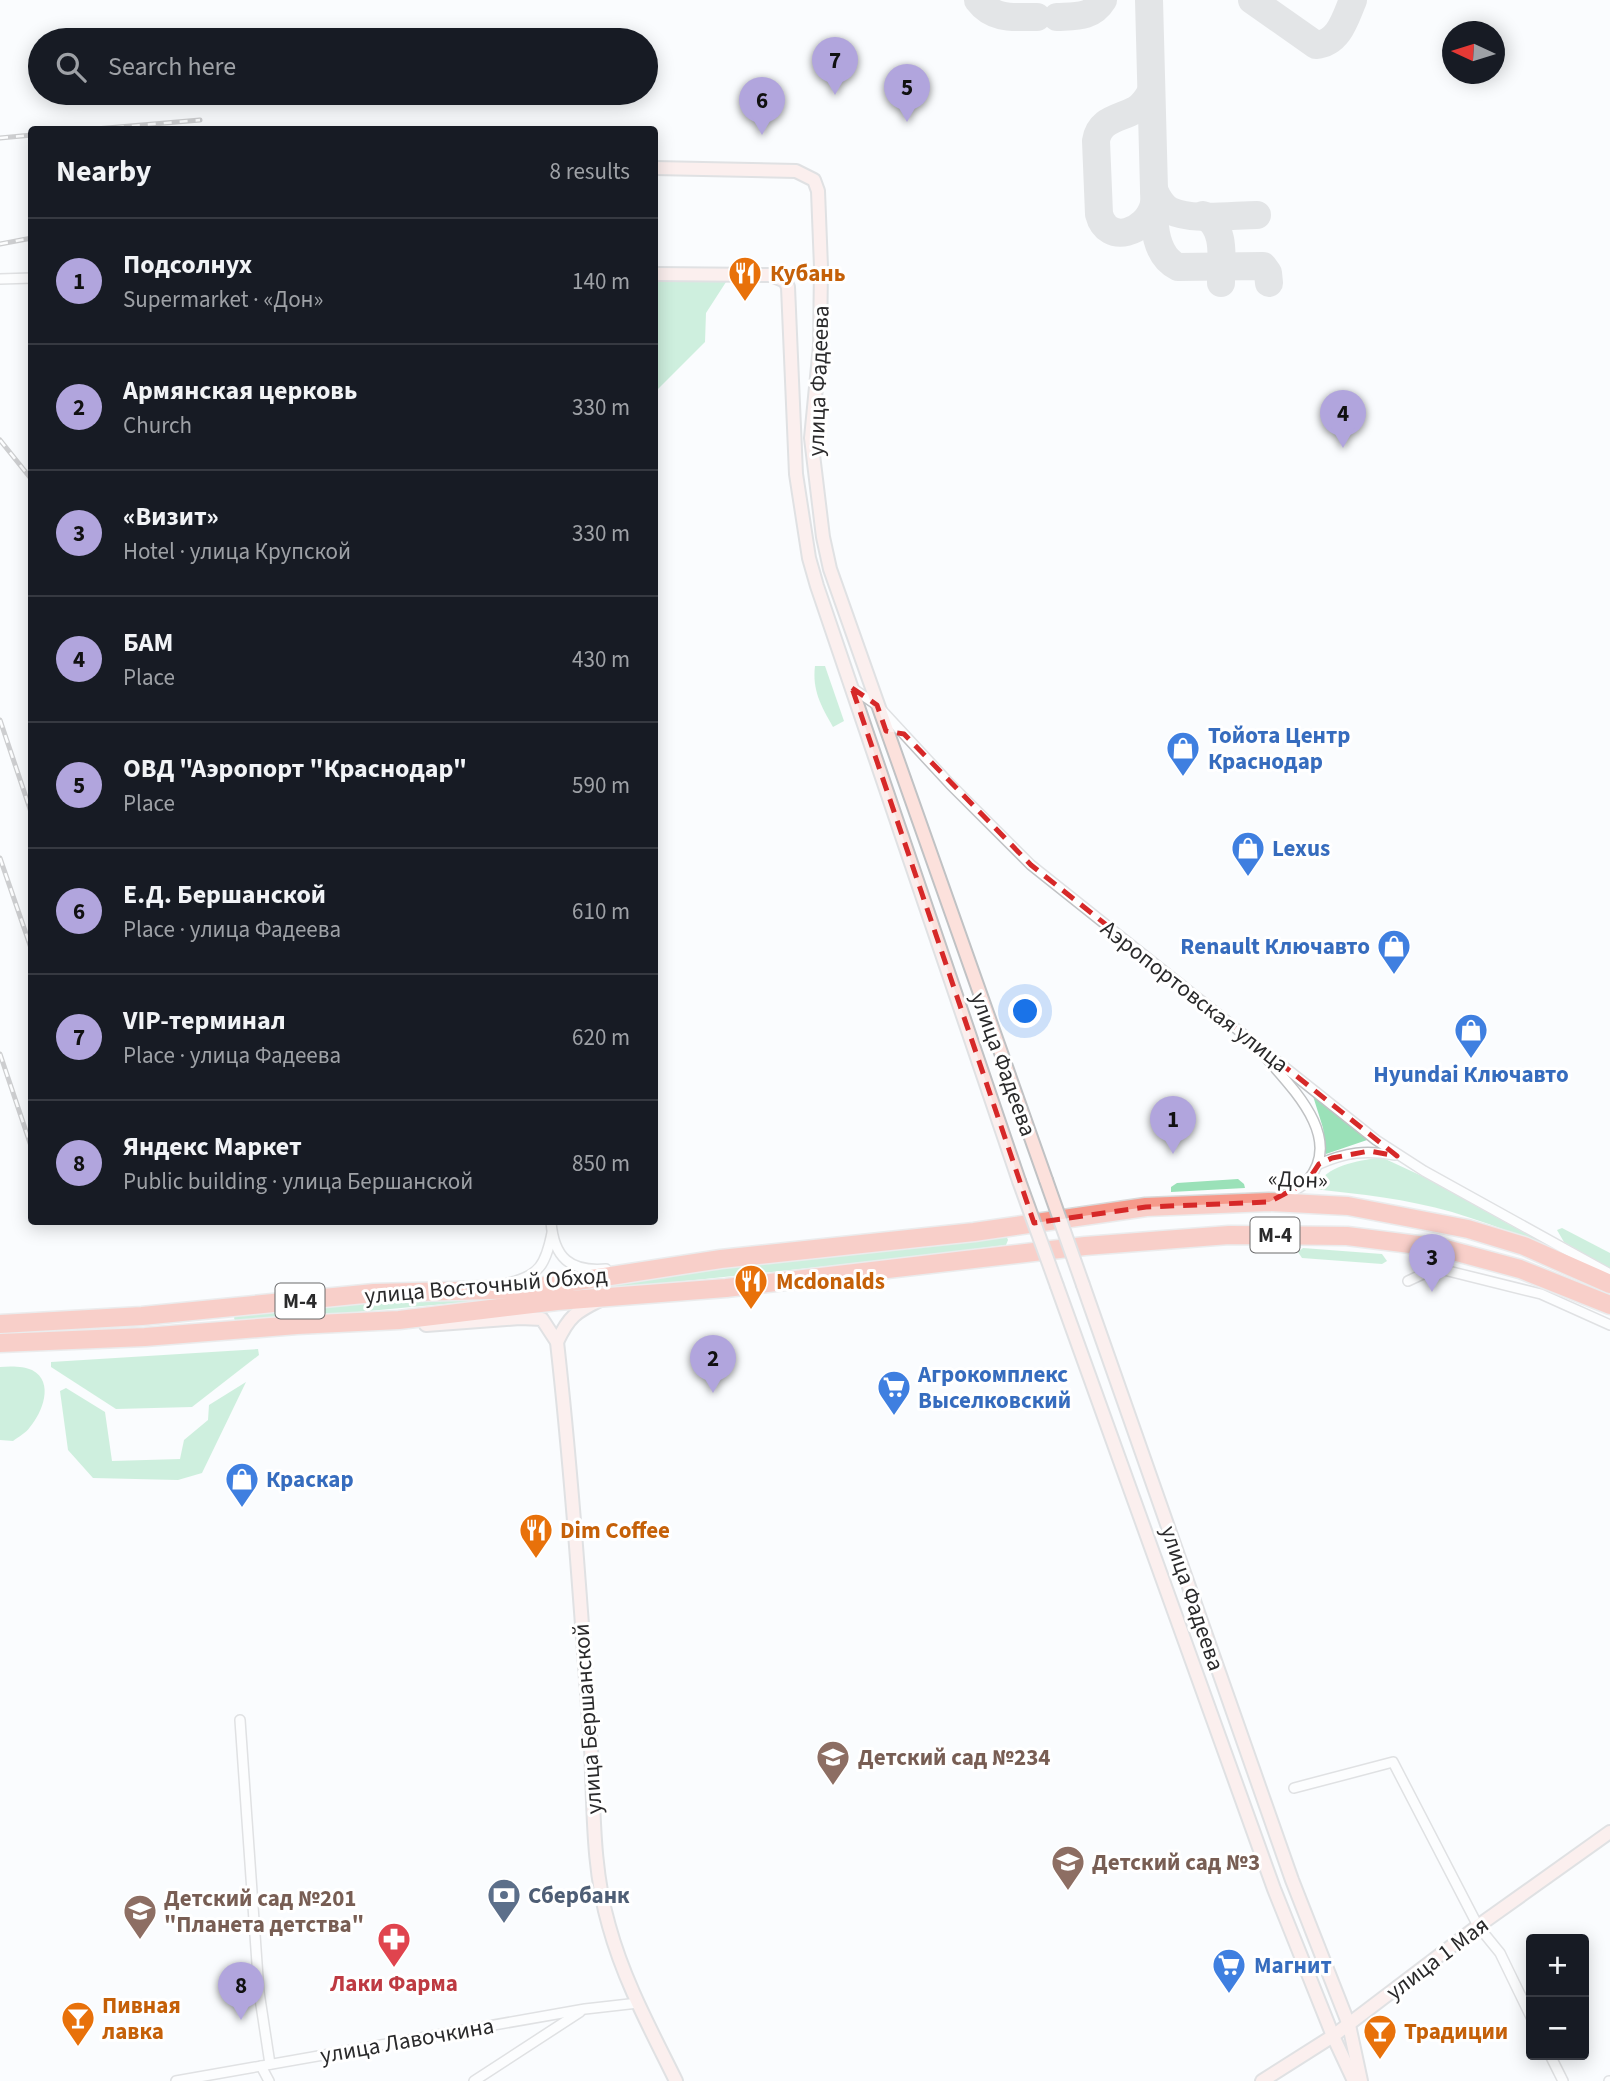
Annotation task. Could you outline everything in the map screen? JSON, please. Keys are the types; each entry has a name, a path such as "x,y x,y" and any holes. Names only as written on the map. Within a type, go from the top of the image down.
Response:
{"highway":[{"name":"«Дон»","path":"974,1232 1146,1207 1269,1202 1348,1206 1468,1230 1524,1246 1610,1284"},
{"name":"улица Восточный Обход","path":"0,1324 142,1316 374,1293 459,1293 538,1288 721,1259 974,1232"},
{"name":"улица Восточный Обход","path":"0,1343 145,1337 399,1320 556,1301 726,1288 1085,1246 1229,1235 1347,1236 1442,1248 1520,1269 1610,1306"}],"main road":[{"name":"улица Фадеева","path":"658,168 790,170 807,174 814,180 818,191 821,267 811,438 823,537 830,569 1292,1880 1349,2025 1361,2081"},
{"name":"улица Фадеева","path":"658,274 771,275 785,281 790,294 796,474 802,518 817,586 1019,1181 1274,1889 1354,2081"},
{"path":"792,365 817,363"},
{"path":"839,649 852,649 855,643"},
{"path":"845,666 849,659 855,657 862,660"},
{"path":"999,1123 1013,1124 1022,1115"},
{"path":"557,1342 574,1313 604,1298"},
{"path":"399,1320 415,1325 542,1319 557,1342"},
{"name":"улица Бершанской","path":"557,1342 603,1903 619,1961 676,2081"},
{"name":"улица 1 Мая","path":"1262,2081 1349,2025 1478,1926 1610,1832"},
{"path":"1274,1889 1280,1878 1292,1880"}],"street":[{"path":"0,279 28,278"},
{"name":"Аэропортовская улица","path":"852,688 877,705 950,784 1031,865 1397,1156 1610,1275"},
{"path":"891,744 891,736 904,734"},
{"path":"1256,1045 1302,1099 1318,1136 1319,1164 1307,1182 1269,1202"},
{"path":"1319,1164 1352,1153 1369,1151 1397,1156"},
{"path":"552,1226 564,1259 576,1268 674,1267"},
{"path":"459,1293 478,1286 523,1280 540,1268 547,1256 552,1226"},
{"path":"1408,1281 1436,1268 1541,1294 1610,1325"},
{"path":"240,1720 265,2065 269,2081"},
{"path":"1294,1788 1393,1762 1478,1926 1500,1953 1526,2007"},
{"name":"улица Лавочкина","path":"176,2081 584,2009 638,2003"},
{"path":"474,2081 584,2009"},
{"path":"1552,2060 1563,2081"}],"highlighted area":[{"path":"852,688 877,705 886,731 904,734 1031,865 1397,1156 1369,1151 1332,1158 1319,1164 1307,1182 1269,1202 1146,1207 1034,1223"}],"green space":[{"path":"658,282 726,282 706,313 705,342 658,389"},
{"path":"815,666 825,666 844,721 833,727 816,690"},
{"path":"1313,1096 1370,1139 1326,1154 1323,1128"},
{"path":"1381,1157 1424,1177 1557,1251 1492,1225 1435,1207 1314,1189 1326,1174 1334,1169"},
{"path":"1238,1179 1245,1188 1171,1192 1171,1187 1177,1183"},
{"path":"1562,1228 1610,1253 1610,1269 1564,1242 1557,1230"},
{"path":"1006,1235 1006,1245 814,1267 236,1323 234,1318 236,1313 709,1268"},
{"path":"1303,1248 1382,1254 1387,1261 1382,1264 1302,1258 1298,1252"},
{"path":"258,1349 259,1355 192,1407 116,1409 51,1367 51,1362"},
{"path":"0,1367 32,1370 39,1375 45,1390 42,1406 34,1421 13,1441 0,1440"},
{"path":"246,1382 202,1473 178,1480 93,1478 68,1450 60,1391 66,1388 105,1412 112,1461 180,1459 184,1440 208,1420 209,1405"}],"taxiway":[{"path":"978,0 997,14 1037,17"},
{"path":"1057,17 1089,13 1103,0"},
{"path":"1149,0 1155,227 1159,245 1168,260 1178,267 1263,266 1268,273 1269,283"},
{"path":"1252,0 1316,45 1336,35 1353,0"},
{"path":"1151,92 1138,108 1105,124 1096,141 1099,214 1103,224 1118,233 1127,232 1144,222 1154,204"},
{"path":"1154,190 1165,207 1179,214 1201,217 1257,215"},
{"path":"1203,215 1211,220 1219,236 1222,255 1221,283"}],"railway":[{"path":"130,126 200,120"},
{"path":"0,138 28,135"},
{"path":"0,244 28,239"},
{"path":"0,440 28,475"},
{"path":"0,720 28,803"},
{"path":"0,858 28,939"},
{"path":"0,1054 28,1137"}],"place":[{"name":"VIP-терминал","path":"835,95"},
{"name":"ОВД \"Аэропорт \"Краснодар\"","path":"907,122"},
{"name":"Е.Д. Бершанской","path":"762,135"},
{"name":"Кубань","path":"745,303"},
{"name":"БАМ","path":"1343,448"},
{"name":"Тойота Центр Краснодар","path":"1183,778"},
{"name":"Lexus","path":"1248,878"},
{"name":"Renault Ключавто","path":"1394,976"},
{"name":"Hyundai Ключавто","path":"1471,1060"},
{"name":"Подсолнух","path":"1173,1154"},
{"name":"«Визит»","path":"1432,1292"},
{"name":"Mcdonalds","path":"751,1311"},
{"name":"Армянская церковь","path":"713,1393"},
{"name":"Агрокомплекс Выселковский","path":"894,1417"},
{"name":"Краскар","path":"242,1509"},
{"name":"Dim Coffee","path":"536,1560"},
{"name":"Детский сад №234","path":"833,1787"},
{"name":"Детский сад №3","path":"1068,1892"},
{"name":"Сбербанк","path":"504,1925"},
{"name":"Детский сад №201 \"Планета детства\"","path":"140,1941"},
{"name":"Лаки Фарма","path":"394,1969"},
{"name":"Магнит","path":"1229,1995"},
{"name":"Яндекс Маркет","path":"241,2020"},
{"name":"Пивная лавка","path":"78,2048"},
{"name":"Традиции","path":"1380,2061"}]}
